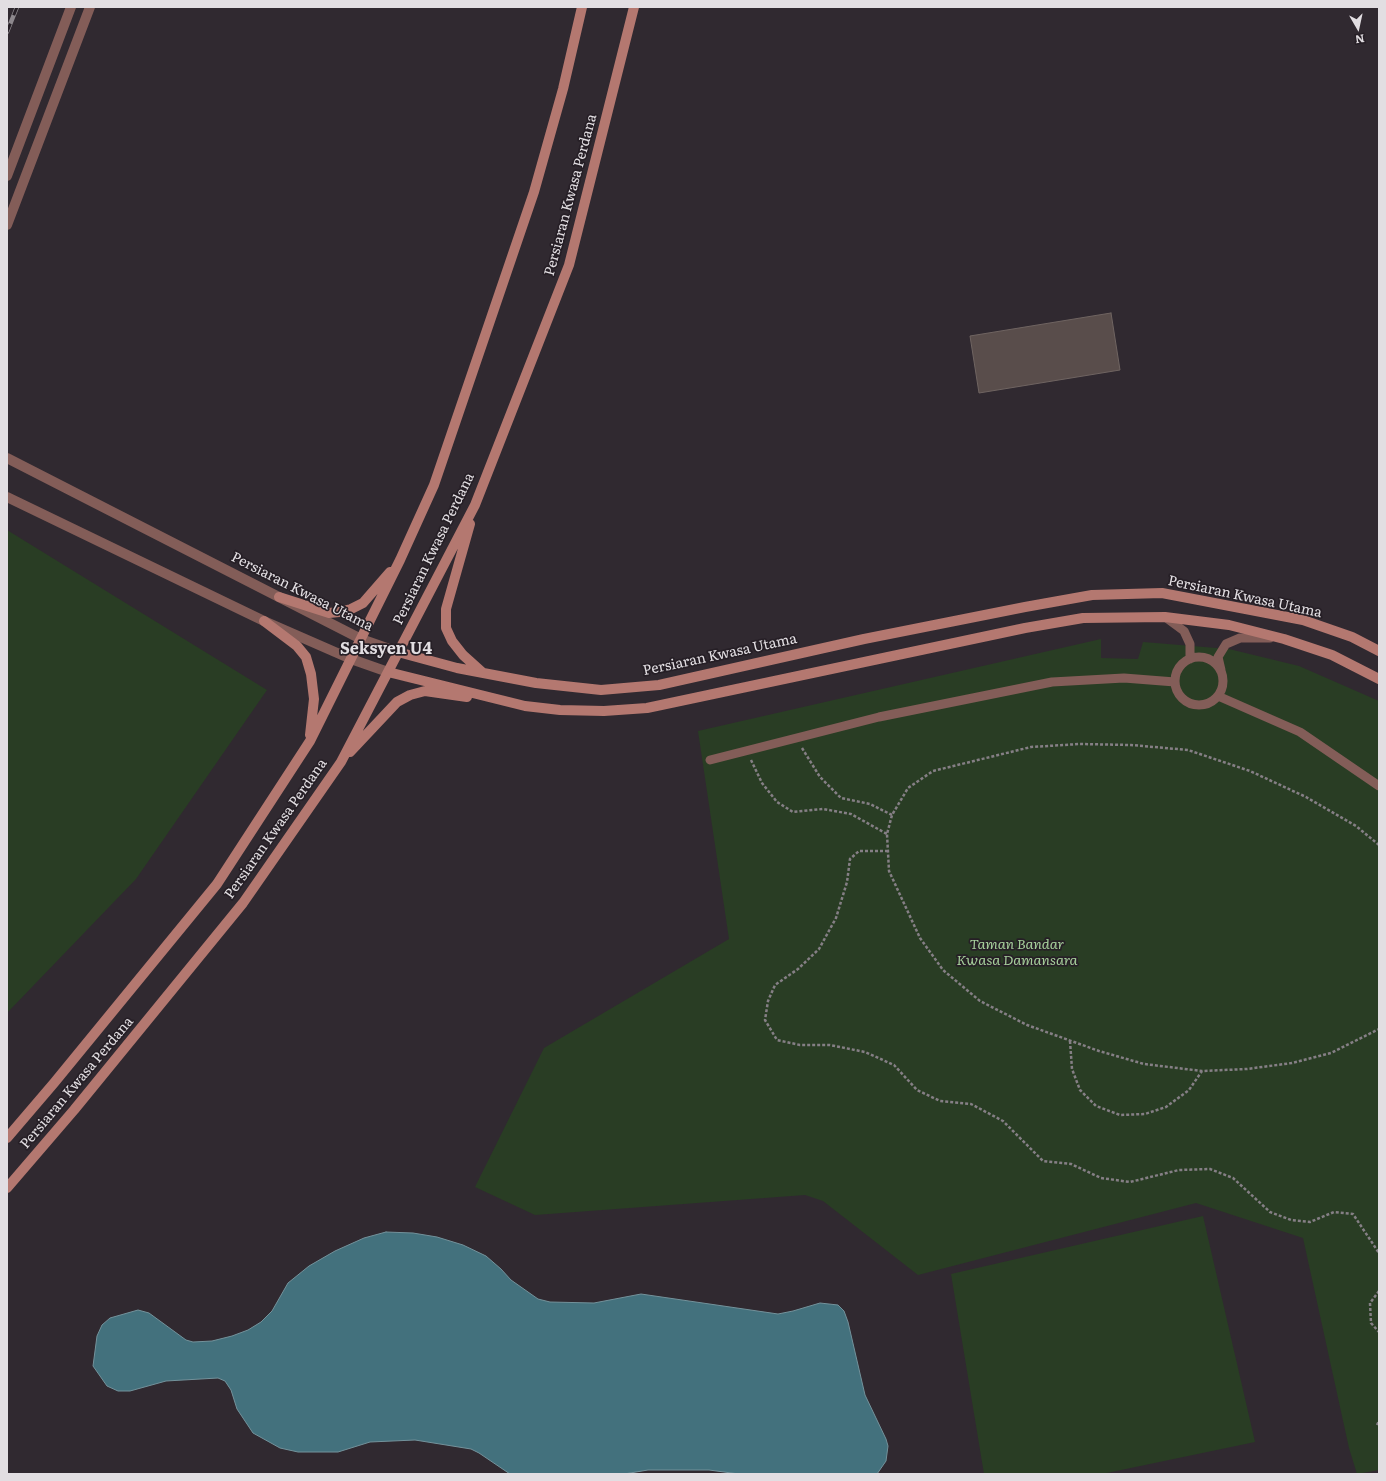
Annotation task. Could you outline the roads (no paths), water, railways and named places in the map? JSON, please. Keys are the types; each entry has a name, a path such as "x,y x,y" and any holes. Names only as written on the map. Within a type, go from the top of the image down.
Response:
{"main road":[{"name":"Persiaran Kwasa Perdana","path":"7,1138 217,884 310,741 400,560 434,485 534,192 563,89 582,7"},
{"name":"Persiaran Kwasa Perdana","path":"7,1188 74,1110 243,903 341,762 475,505 568,265 634,7"},
{"path":"475,505 446,609 446,628 452,641 463,655 483,673"},
{"path":"279,596 329,613 351,609 363,603 400,560"},
{"name":"Persiaran Kwasa Utama","path":"398,652 483,673 536,683 601,690 659,685 864,639 1092,595 1162,593 1303,620 1352,637 1379,651"},
{"path":"341,762 397,702 410,695 425,691 560,710 597,711 647,708 1025,628 1083,618 1165,616 1229,625 1284,639 1332,655 1379,679"},
{"path":"264,621 297,646 306,657 312,674 314,699 310,741"},
{"path":"388,672 525,706"}],"street":[{"path":"7,176 71,7"},
{"path":"7,225 90,7"},
{"name":"Persiaran Kwasa Utama","path":"7,458 361,639 398,652"},
{"path":"7,497 264,621 351,659 388,672"}],"lane":[{"path":"1165,616 1184,631 1190,644 1190,659"},
{"path":"1221,672 1217,665 1210,660 1202,657 1190,659 1180,666 1174,682 1180,696 1192,704 1206,704 1218,696 1223,680 1218,657 1226,644 1240,638 1284,639"},
{"path":"710,760 879,717 1052,682 1124,678 1174,682"},
{"path":"1218,696 1300,732 1379,786"}],"water":[{"path":"386,1232 413,1233 437,1237 463,1245 486,1256 511,1280 538,1299 550,1302 594,1303 641,1294 778,1314 820,1303 838,1305 844,1311 848,1322 865,1395 886,1439 888,1446 886,1461 877,1474 739,1474 709,1470 648,1470 624,1474 510,1474 471,1449 415,1440 370,1442 338,1452 298,1452 280,1448 253,1433 237,1409 231,1390 225,1381 218,1378 166,1381 130,1391 118,1391 107,1386 93,1366 97,1336 102,1325 110,1318 138,1310 149,1313 186,1340 193,1342 212,1341 232,1336 248,1330 261,1322 272,1311 288,1283 309,1266 335,1251 364,1238"}],"railway":[{"path":"7,32 17,7"}],"district":[{"name":"Seksyen U4","path":"386,649"}],"park label":[{"name":"Taman Bandar Kwasa Damansara","path":"1017,954"}]}
